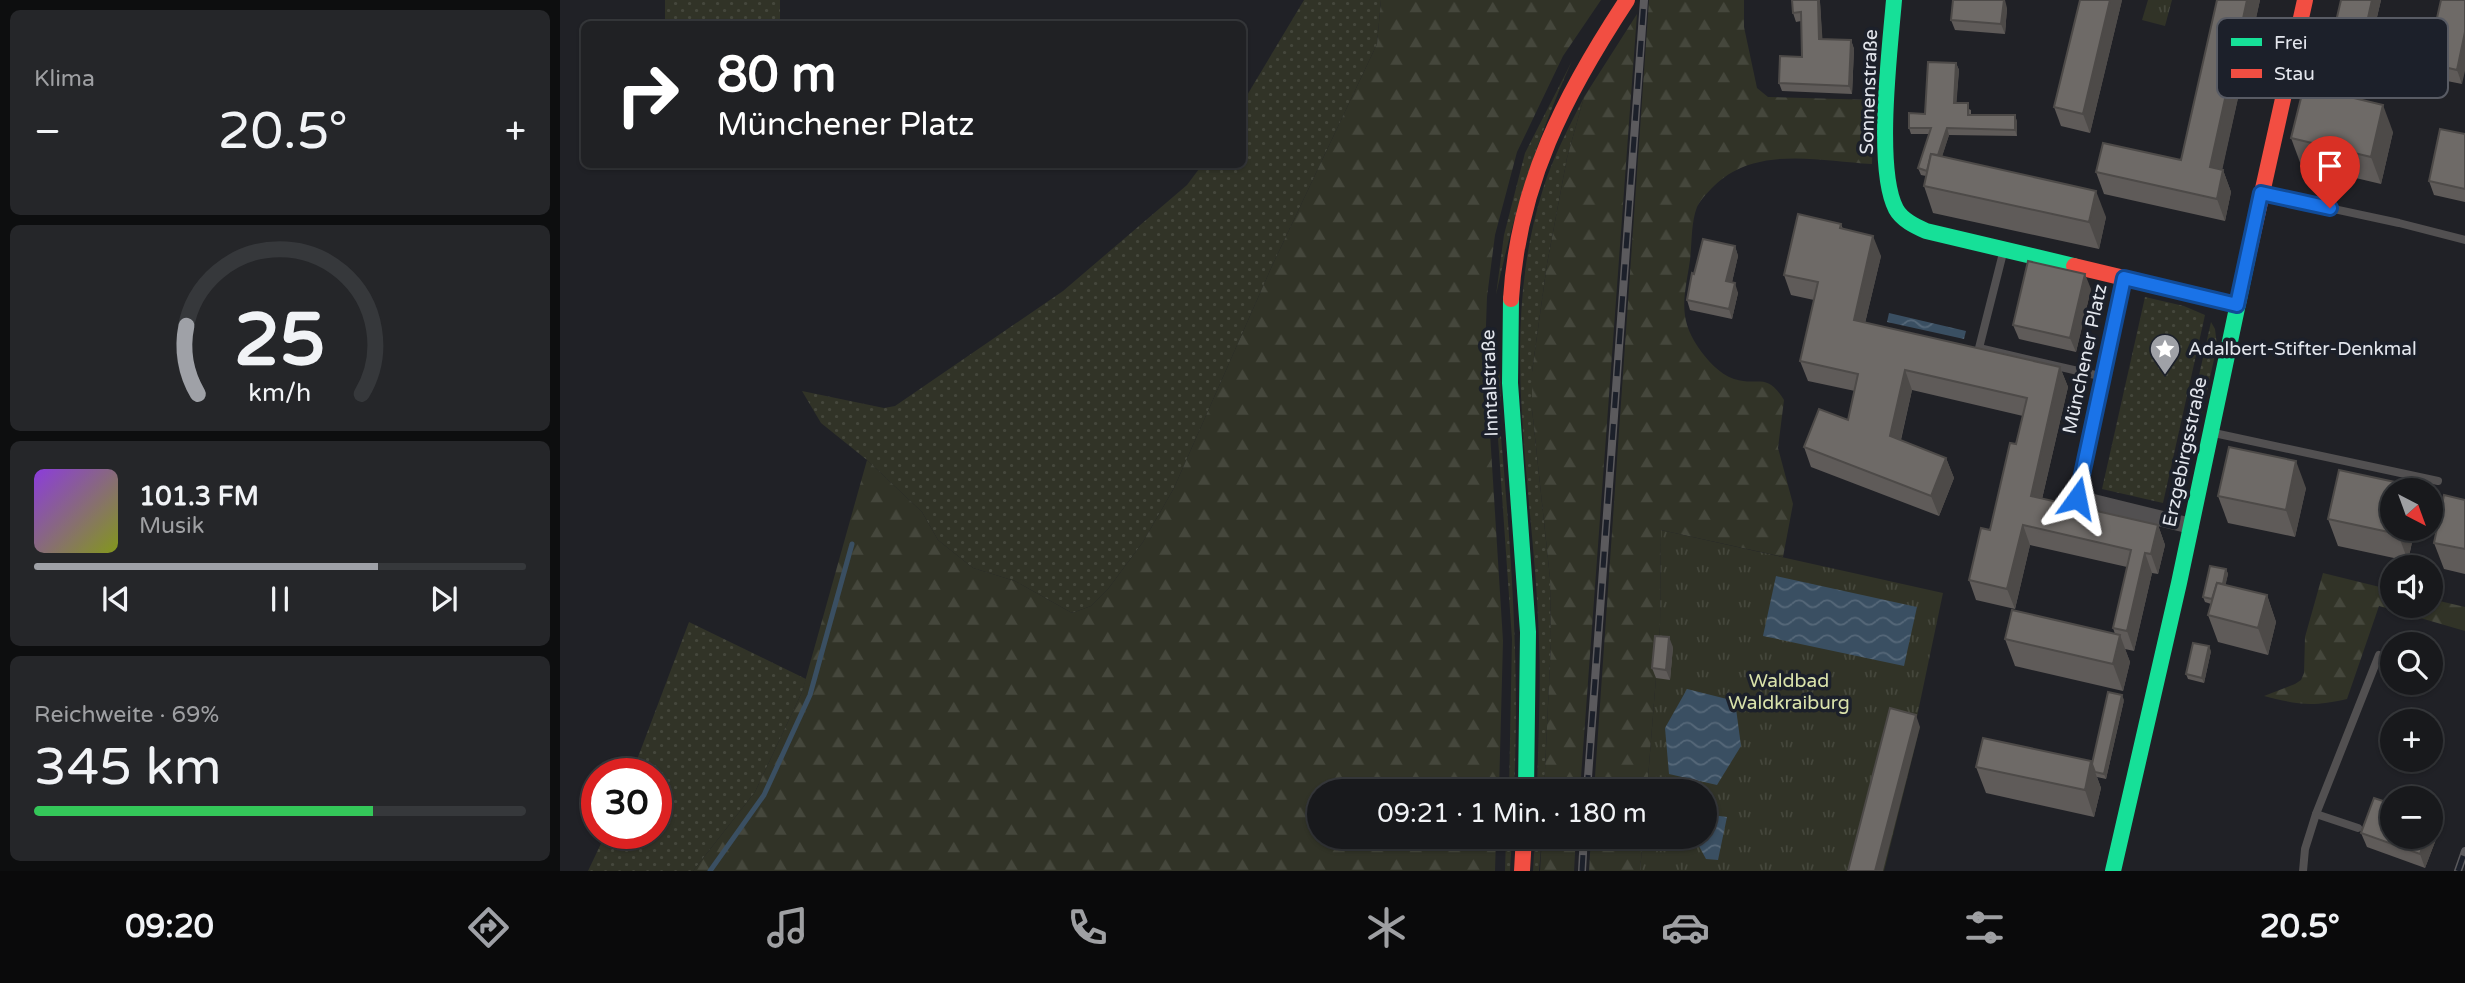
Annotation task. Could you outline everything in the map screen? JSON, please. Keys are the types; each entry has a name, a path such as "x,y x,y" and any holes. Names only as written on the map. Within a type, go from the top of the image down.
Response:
{"street":[{"name":"Inntalstraße","path":"1526,779 1528,641 1510,407 1509,298 1530,188 1551,133 1575,83 1627,0"},
{"name":"Sonnenstraße","path":"1889,184 1887,144 1894,0"},
{"name":"Erzgebirgsstraße","path":"2301,18 2305,0"},
{"name":"Erzgebirgsstraße","path":"2113,871 2191,526 2283,98"},
{"name":"Münchener Platz","path":"1889,184 1896,209 1915,226 1926,231 2237,305"},
{"name":"Münchener Platz","path":"2124,278 2077,498 2191,526"},
{"path":"1521,871 1523,849"}],"lane":[{"path":"2261,193 2465,240"},
{"path":"2003,250 1979,348 2104,377"},
{"path":"2211,433 2424,478"},
{"path":"2303,871 2305,849 2316,814 2379,655"},
{"path":"2316,814 2358,828"}],"green space":[{"path":"665,0 780,0 780,21 665,21"},
{"path":"1304,0 1381,0 1377,44 1272,266 1174,488 1143,542 1108,589 1091,606 1072,613 1015,581 973,568 938,540 922,512 867,460 821,423 802,391 884,408 895,406 1063,291 1187,185 1200,168 1246,168 1246,97"},
{"path":"1381,0 1601,0 1563,56 1517,152 1495,235 1487,297 1485,353 1503,641 1499,779 1307,779 1307,849 1496,849 1495,871 693,871 755,792 802,692 867,460 922,512 938,540 973,568 1015,581 1072,613 1091,606 1108,589 1143,542 1174,488 1272,266 1377,44"},
{"path":"1649,0 1744,0 1744,27 1757,88 1768,97 1874,100 1872,164 1810,159 1768,160 1731,173 1714,186 1697,207 1684,305 1687,325 1698,347 1718,370 1734,379 1767,383 1778,391 1784,400 1778,448 1793,504 1783,557 1661,530 1660,627 1648,779 1595,779"},
{"path":"2148,0 2172,0 2165,26 2142,20"},
{"path":"1637,14 1581,779 1545,779 1551,642 1550,578 1532,409 1532,372 1547,264 1567,158 1584,97"},
{"path":"1572,61 1528,176 1496,295 1504,235 1525,153"},
{"path":"1584,97 1567,158 1547,264 1532,372 1532,409 1550,578 1551,642 1545,779 1537,779 1539,642 1520,358 1522,301 1529,245 1543,189 1556,154"},
{"path":"2145,297 2184,306 2205,315 2163,503 2102,489"},
{"path":"2211,322 2215,329 2217,346 2181,507 2170,504"},
{"path":"1492,352 1500,378 1500,425 1513,608 1516,744 1515,779 1509,779 1512,639"},
{"name":"Waldbad Waldkraiburg","path":"1661,530 1943,593 1915,726 1920,727 1884,871 1640,871 1642,849 1717,849 1717,779 1648,779 1660,627"},
{"path":"2323,573 2380,587 2380,606 2347,699 2305,704 2264,696 2301,680 2304,673 2305,637"},
{"path":"2443,602 2465,607 2465,631 2420,618 2443,618"},
{"path":"689,622 806,679 755,792 693,871 588,871 598,849 672,849 672,758 638,758"},
{"path":"1506,849 1511,849 1510,871 1505,871"},
{"path":"1534,849 1541,849 1539,871 1533,871"},
{"path":"1541,849 1575,849 1574,871 1540,871"},
{"path":"1590,849 1642,849 1640,871 1589,871"}],"water":[{"path":"1889,313 1966,331 1964,339 1887,322"},
{"path":"1776,576 1917,607 1904,666 1763,636"},
{"path":"1687,689 1735,701 1741,746 1717,785 1717,779 1691,779 1669,774 1665,728"},
{"path":"1717,816 1727,817 1718,860 1706,859 1701,849 1717,849"}],"building":[{"path":"1792,0 1818,0 1819,39 1851,40 1849,86 1779,83 1780,56 1802,57 1801,12 1793,13"},
{"path":"1953,0 2004,0 2001,24 1951,20"},
{"path":"2080,0 2110,0 2083,114 2054,107"},
{"path":"2217,0 2247,0 2243,18 2217,18 2217,98 2225,98 2210,167 2223,170 2217,199 2096,172 2103,143 2181,160"},
{"path":"2341,0 2372,0 2368,18 2337,18"},
{"path":"2441,0 2465,0 2465,32 2457,70 2448,68 2448,18 2437,18"},
{"path":"1928,62 1956,63 1954,103 1968,103 1968,115 2015,115 2015,130 1947,128 1938,155 1931,154 1927,171 1918,168 1931,128 1909,128 1909,113 1925,114"},
{"path":"2301,98 2354,98 2383,105 2371,157 2291,138"},
{"path":"2440,129 2465,134 2465,189 2429,181"},
{"path":"1931,154 2096,191 2089,222 1924,186"},
{"path":"1798,214 1841,224 1840,228 1873,236 1854,320 2060,367 2031,496 2158,525 2151,554 2145,553 2127,631 2113,628 2131,550 2023,525 2007,589 1969,580 1981,528 1990,530 2010,443 2016,444 2027,398 1905,370 1890,436 1946,458 1931,496 1804,447 1819,409 1848,420 1858,374 1800,361 1818,282 1784,275"},
{"path":"1703,239 1735,246 1726,281 1735,283 1729,309 1687,300"},
{"path":"2028,261 2085,274 2070,338 2013,325"},
{"path":"2229,447 2296,461 2286,510 2218,496"},
{"path":"2339,470 2380,479 2380,530 2328,519"},
{"path":"2444,495 2465,500 2465,549 2434,543 2443,541"},
{"path":"2210,566 2226,569 2223,584 2217,583 2212,599 2203,597"},
{"path":"2217,583 2267,595 2258,628 2208,615"},
{"path":"2012,610 2120,635 2113,664 2005,639"},
{"path":"1655,636 1669,637 1666,670 1652,668"},
{"path":"2193,643 2209,646 2202,678 2186,674"},
{"path":"2108,692 2122,695 2104,774 2095,772 2092,764"},
{"path":"1890,708 1916,715 1875,871 1848,871"},
{"path":"1983,738 2091,761 2085,790 1976,767"},
{"path":"2374,798 2380,800 2380,840 2361,833"},
{"path":"2406,849 2422,849 2420,854"}],"waterway":[{"path":"710,871 764,795 810,695 852,544"}],"railway":[{"path":"1588,779 1644,0"},
{"path":"1582,871 1583,849"},
{"path":"2458,871 2465,851"}],"traffic: fast":[{"path":"1894,0 1885,138 1886,166 1896,209 1909,222 1926,231 2074,266"},
{"path":"2113,871 2179,583 2248,256"},
{"path":"1511,299 1510,383 1528,632 1526,779"}],"traffic: jam":[{"path":"1511,299 1515,257 1523,217 1548,142 1584,70 1627,0"},
{"path":"2301,18 2305,0"},
{"path":"2248,256 2283,98"},
{"path":"2074,266 2237,305"},
{"path":"1522,871 1523,849"}],"place":[{"name":"Adalbert-Stifter-Denkmal","path":"2165,376"}],"route":[{"path":"2077,498 2124,278 2237,305 2261,193 2330,208"}]}
